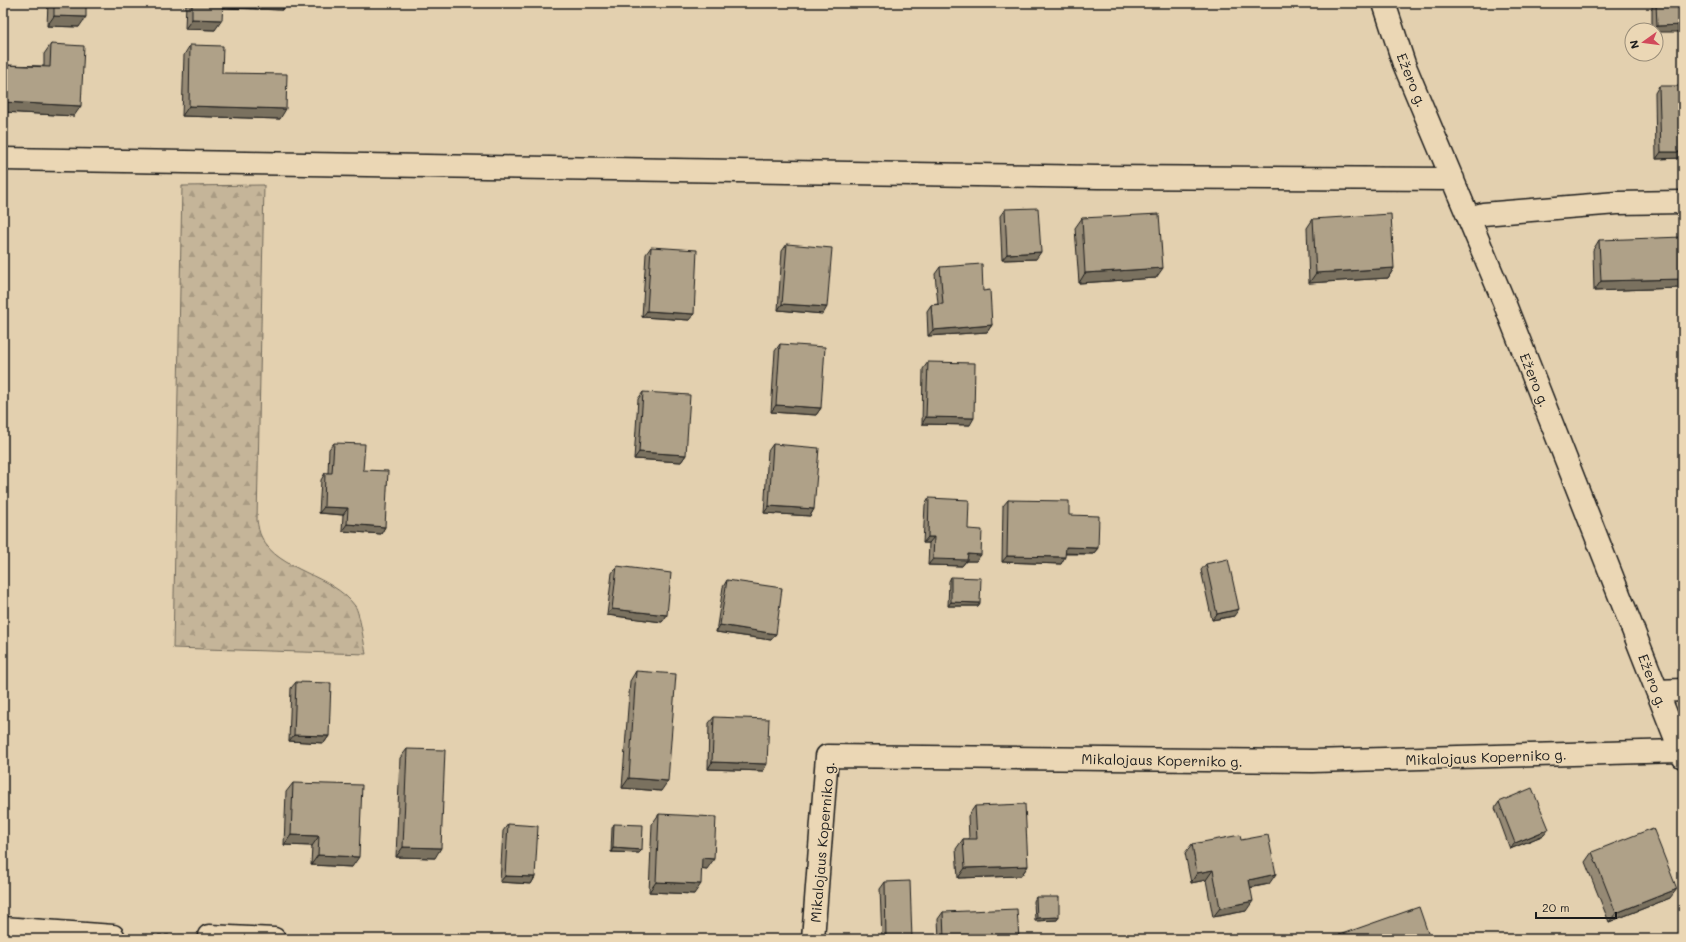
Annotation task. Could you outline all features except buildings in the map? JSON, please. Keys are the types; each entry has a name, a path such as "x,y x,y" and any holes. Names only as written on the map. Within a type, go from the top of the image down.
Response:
{"street":[{"name":"Ežero g.","path":"1384,3 1404,64 1504,302 1682,754"},
{"path":"3,159 1091,177 1453,179"},
{"path":"1469,218 1483,214 1602,204 1683,202"},
{"path":"1657,692 1683,690"},
{"name":"Mikalojaus Koperniko g.","path":"813,939 828,756 1312,761 1682,754"},
{"path":"3,928 113,936"},
{"path":"209,936 274,939"}],"path":[{"path":"113,936 209,936"}],"green space":[{"path":"264,185 258,527 261,536 270,549 280,558 292,566 333,587 345,595 355,606 360,622 366,654 173,648 182,186"}]}
